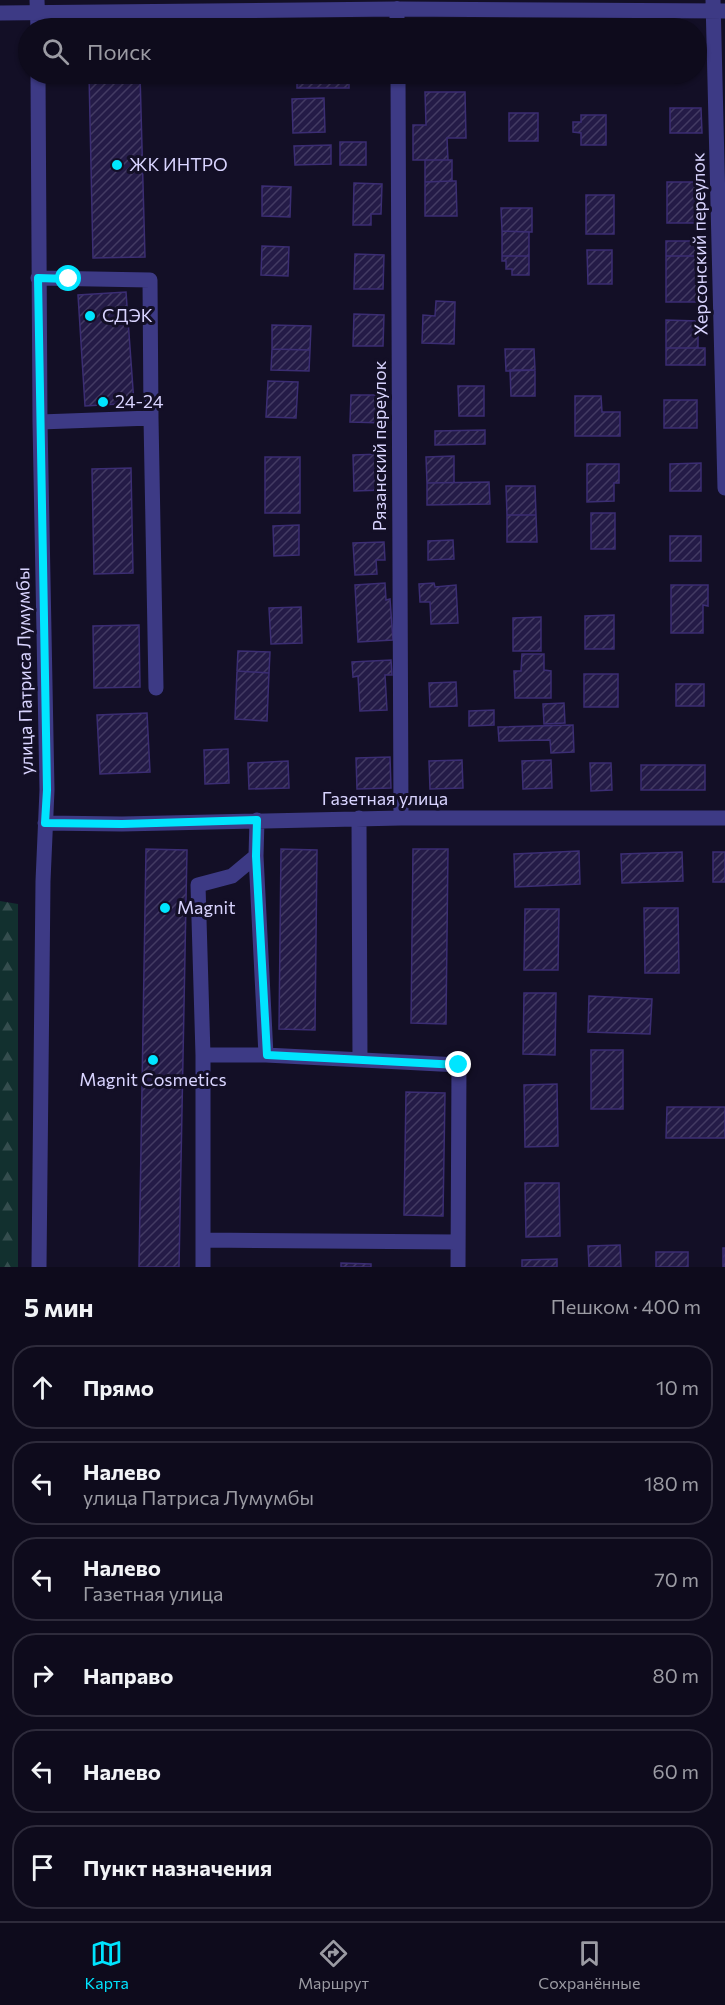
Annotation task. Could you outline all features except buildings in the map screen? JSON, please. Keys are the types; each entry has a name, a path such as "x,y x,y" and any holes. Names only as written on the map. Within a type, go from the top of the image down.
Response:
{"street":[{"path":"0,13 37,6 397,9 717,7"},
{"name":"Херсонский переулок","path":"717,7 725,488"},
{"path":"397,9 397,18"},
{"name":"улица Патриса Лумумбы","path":"38,84 38,278 47,790 39,1267"},
{"name":"Рязанский переулок","path":"398,84 401,818"},
{"path":"38,278 150,280 156,688"},
{"path":"40,422 151,418"},
{"path":"359,818 360,1060"},
{"name":"Газетная улица","path":"45,823 122,824 359,818 725,818"},
{"path":"257,820 256,856 267,1055"},
{"path":"203,1267 203,1055 198,885 232,876 256,856"},
{"path":"203,1055 267,1055 459,1065 458,1267"},
{"path":"204,1240 458,1242"}],"green space":[{"path":"0,901 18,904 18,1267 0,1267"}],"place":[{"name":"ЖК ИНТРО","path":"117,165"},
{"name":"СДЭК","path":"90,316"},
{"name":"24-24","path":"103,402"},
{"name":"Magnit","path":"165,908"},
{"name":"Magnit Cosmetics","path":"153,1060"}],"route":[{"path":"69,279 38,278 47,790 45,823 122,824 257,820 256,856 267,1055 459,1065"}]}
